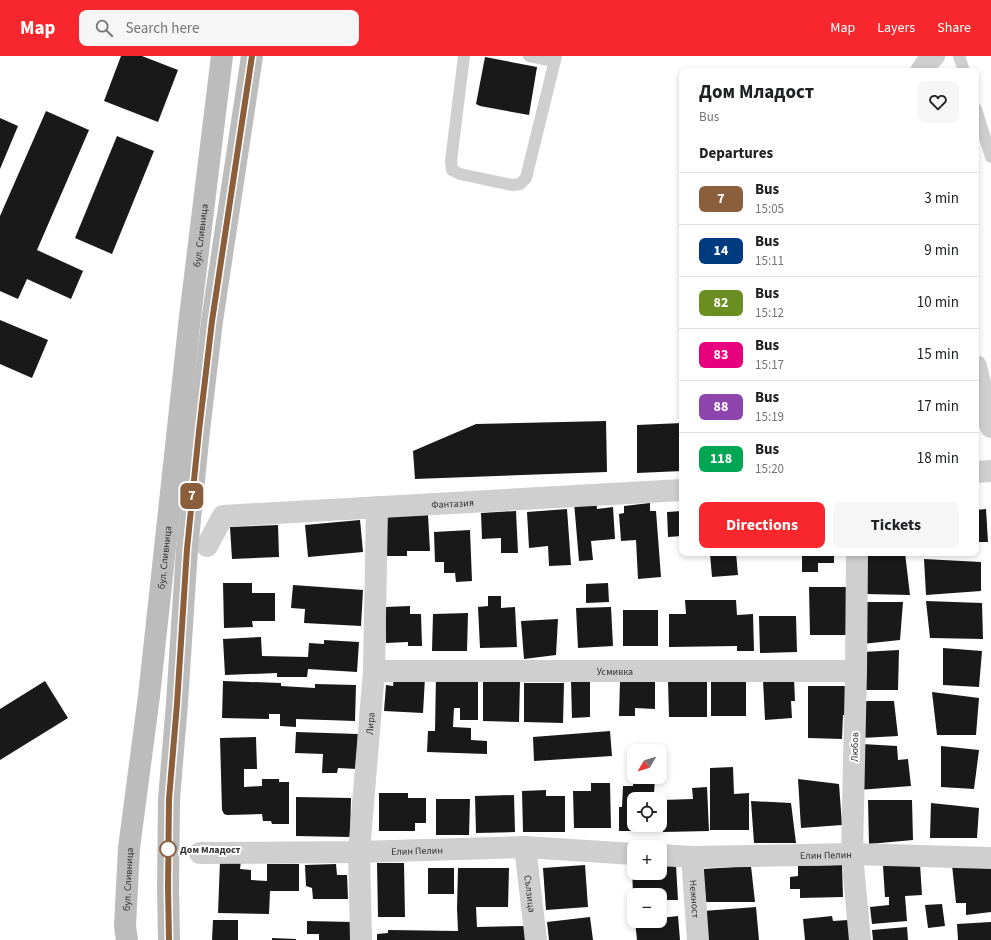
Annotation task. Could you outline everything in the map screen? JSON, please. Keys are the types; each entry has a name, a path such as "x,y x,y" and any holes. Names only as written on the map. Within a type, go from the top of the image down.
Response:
{"main road":[{"name":"бул. Сливница","path":"125,935 129,848 222,56"},
{"path":"169,940 169,799 187,549 212,321 252,56"}],"street":[{"path":"923,68 934,56"},
{"path":"979,379 991,427"},
{"path":"979,472 991,471"},
{"name":"Фантазия","path":"207,546 223,516 679,490"},
{"name":"Лира","path":"361,940 359,852 374,671 376,507"},
{"name":"Любов","path":"856,556 856,671 852,854 860,940"},
{"name":"Усмивка","path":"374,671 856,671"},
{"name":"Елин Пелин","path":"200,853 359,852 525,847 627,854"},
{"name":"Сълзица","path":"525,847 536,940"},
{"name":"Елин Пелин","path":"667,855 692,857 852,854 991,858"},
{"name":"Нежност","path":"692,857 698,940"}],"lane":[{"path":"464,56 451,161 452,170 460,174 512,185 520,184 526,178 555,59 529,56"},
{"path":"959,56 963,68"},
{"path":"979,119 991,157"}],"building":[{"path":"121,56 142,56 178,70 158,122 104,101"},
{"path":"485,57 537,67 529,115 476,104"},
{"path":"46,111 89,130 37,250 83,271 71,299 27,279 18,299 0,291 0,216"},
{"path":"0,118 18,126 0,169"},
{"path":"117,136 154,151 112,254 75,238"},
{"path":"0,320 48,340 32,378 0,364"},
{"path":"606,421 607,472 415,479 413,451 476,424"},
{"path":"679,423 679,471 637,473 637,425"},
{"path":"596,500 597,509 613,507 615,539 591,541 593,560 579,561 574,502"},
{"path":"650,503 650,511 656,511 661,577 638,579 636,540 621,541 619,514 624,513 624,506"},
{"path":"567,509 571,565 549,566 548,546 529,548 527,512"},
{"path":"986,509 988,542 979,542 979,510"},
{"path":"516,511 518,553 501,553 501,538 482,539 481,513"},
{"path":"679,511 679,536 668,537 667,512"},
{"path":"428,515 430,551 407,551 407,556 385,556 384,516"},
{"path":"360,520 363,552 308,557 305,525"},
{"path":"278,525 279,557 232,559 230,527"},
{"path":"470,530 472,581 456,582 455,573 444,573 444,562 435,562 434,532"},
{"path":"710,556 736,556 738,575 712,577"},
{"path":"802,556 834,556 834,563 818,563 818,572 802,572"},
{"path":"862,556 905,556 910,595 866,594"},
{"path":"924,559 981,562 981,591 926,595"},
{"path":"223,583 252,583 252,593 275,593 275,621 252,621 253,627 224,628"},
{"path":"608,583 609,602 586,603 586,584"},
{"path":"293,585 363,590 361,626 304,623 305,609 291,608"},
{"path":"809,587 848,587 849,635 810,635"},
{"path":"488,596 501,596 501,608 515,607 517,647 480,648 478,607 488,606"},
{"path":"685,600 736,600 737,615 753,614 754,651 737,651 737,646 669,647 669,614 686,614"},
{"path":"926,601 982,603 983,639 930,638"},
{"path":"862,602 903,602 900,640 862,644"},
{"path":"410,606 410,614 421,614 422,646 408,646 408,642 386,643 385,607"},
{"path":"611,607 613,646 578,648 576,608"},
{"path":"623,610 658,610 658,646 623,646"},
{"path":"468,613 467,651 432,651 433,614"},
{"path":"759,616 796,616 797,652 760,653"},
{"path":"558,619 556,655 524,659 521,621"},
{"path":"261,637 262,656 308,657 309,643 324,644 324,640 359,642 357,672 308,669 307,677 277,677 277,673 225,675 223,639"},
{"path":"943,648 982,651 979,687 943,685"},
{"path":"899,650 898,690 862,690 862,652"},
{"path":"436,675 478,675 478,720 460,720 460,708 454,708 453,727 471,728 471,740 487,741 487,754 427,752 428,731 435,731"},
{"path":"394,676 425,678 423,713 384,711 386,685 393,686"},
{"path":"794,678 795,701 791,701 792,718 765,720 763,680"},
{"path":"483,680 520,681 519,722 483,721"},
{"path":"45,681 68,718 0,760 0,709"},
{"path":"223,681 281,683 281,686 315,688 315,684 356,685 355,721 296,719 296,727 280,726 280,714 269,714 269,719 222,718"},
{"path":"571,681 590,681 590,717 572,718"},
{"path":"620,681 655,681 655,709 635,708 635,716 619,716"},
{"path":"668,681 707,681 707,717 669,717"},
{"path":"711,682 746,682 746,716 711,716"},
{"path":"524,683 564,683 563,723 524,722"},
{"path":"808,686 847,686 847,715 843,715 842,739 808,738"},
{"path":"932,692 979,698 976,735 937,735"},
{"path":"861,701 894,701 898,736 862,738"},
{"path":"610,731 612,756 534,761 533,737"},
{"path":"296,732 358,734 357,769 338,768 337,773 322,773 323,754 295,753"},
{"path":"256,737 257,769 244,769 244,787 262,786 262,779 279,779 279,782 289,782 289,824 272,824 271,821 263,821 262,814 227,815 224,814 222,810 220,738"},
{"path":"862,744 897,746 898,760 908,759 911,786 858,790"},
{"path":"941,746 979,750 974,789 941,787"},
{"path":"733,767 734,794 749,793 749,830 710,830 710,768"},
{"path":"798,779 839,784 842,825 801,828"},
{"path":"591,783 610,783 611,828 574,828 573,791 591,791"},
{"path":"633,784 655,784 654,792 627,792 627,831 619,831 619,807 622,807 623,786 633,786"},
{"path":"707,787 709,831 667,832 667,800 693,799 692,788"},
{"path":"546,790 546,796 565,796 565,832 523,832 522,791"},
{"path":"379,793 408,793 408,798 426,798 426,823 415,823 415,831 379,831"},
{"path":"514,795 515,832 476,833 475,796"},
{"path":"296,797 351,798 350,837 296,836"},
{"path":"436,799 470,799 469,835 436,835"},
{"path":"868,800 912,800 913,840 869,844"},
{"path":"751,801 791,803 796,843 754,843"},
{"path":"931,803 979,808 977,838 930,838"},
{"path":"220,861 241,861 240,869 251,870 251,880 267,881 267,864 299,864 299,891 270,891 269,914 218,913"},
{"path":"377,863 404,863 405,917 378,917"},
{"path":"336,864 337,875 347,875 348,899 313,899 312,888 306,886 305,865"},
{"path":"920,864 922,895 905,896 907,921 872,924 870,907 889,905 889,897 885,897 883,866"},
{"path":"585,865 588,907 546,910 543,868"},
{"path":"667,865 676,865 678,900 667,900 667,888 633,888 632,880 667,880"},
{"path":"842,865 843,897 800,898 800,889 790,889 790,877 798,876 798,866"},
{"path":"952,865 991,867 991,912 966,915 966,903 956,903"},
{"path":"751,866 755,902 706,902 703,869"},
{"path":"428,868 454,868 454,894 428,894"},
{"path":"458,868 509,868 508,907 476,907 477,927 524,926 525,940 377,940 377,934 388,933 388,930 458,931"},
{"path":"942,904 945,926 928,928 925,905"},
{"path":"756,907 759,940 706,940 703,911"},
{"path":"678,916 680,940 637,940 636,928 667,928 667,917"},
{"path":"832,916 833,921 848,920 850,940 805,940 803,919"},
{"path":"590,917 593,940 549,940 547,922"},
{"path":"213,920 238,920 238,940 212,940"},
{"path":"307,921 352,922 351,940 319,940 319,934 307,934"},
{"path":"991,922 991,940 958,940 957,924"},
{"path":"907,927 908,940 873,940 872,930"},
{"path":"272,938 296,939 296,940 272,940"}],"bus line":[{"name":"7","path":"169,940 169,799 187,549 212,321 252,56"}],"place":[{"name":"Дом Младост","path":"168,849"}]}
